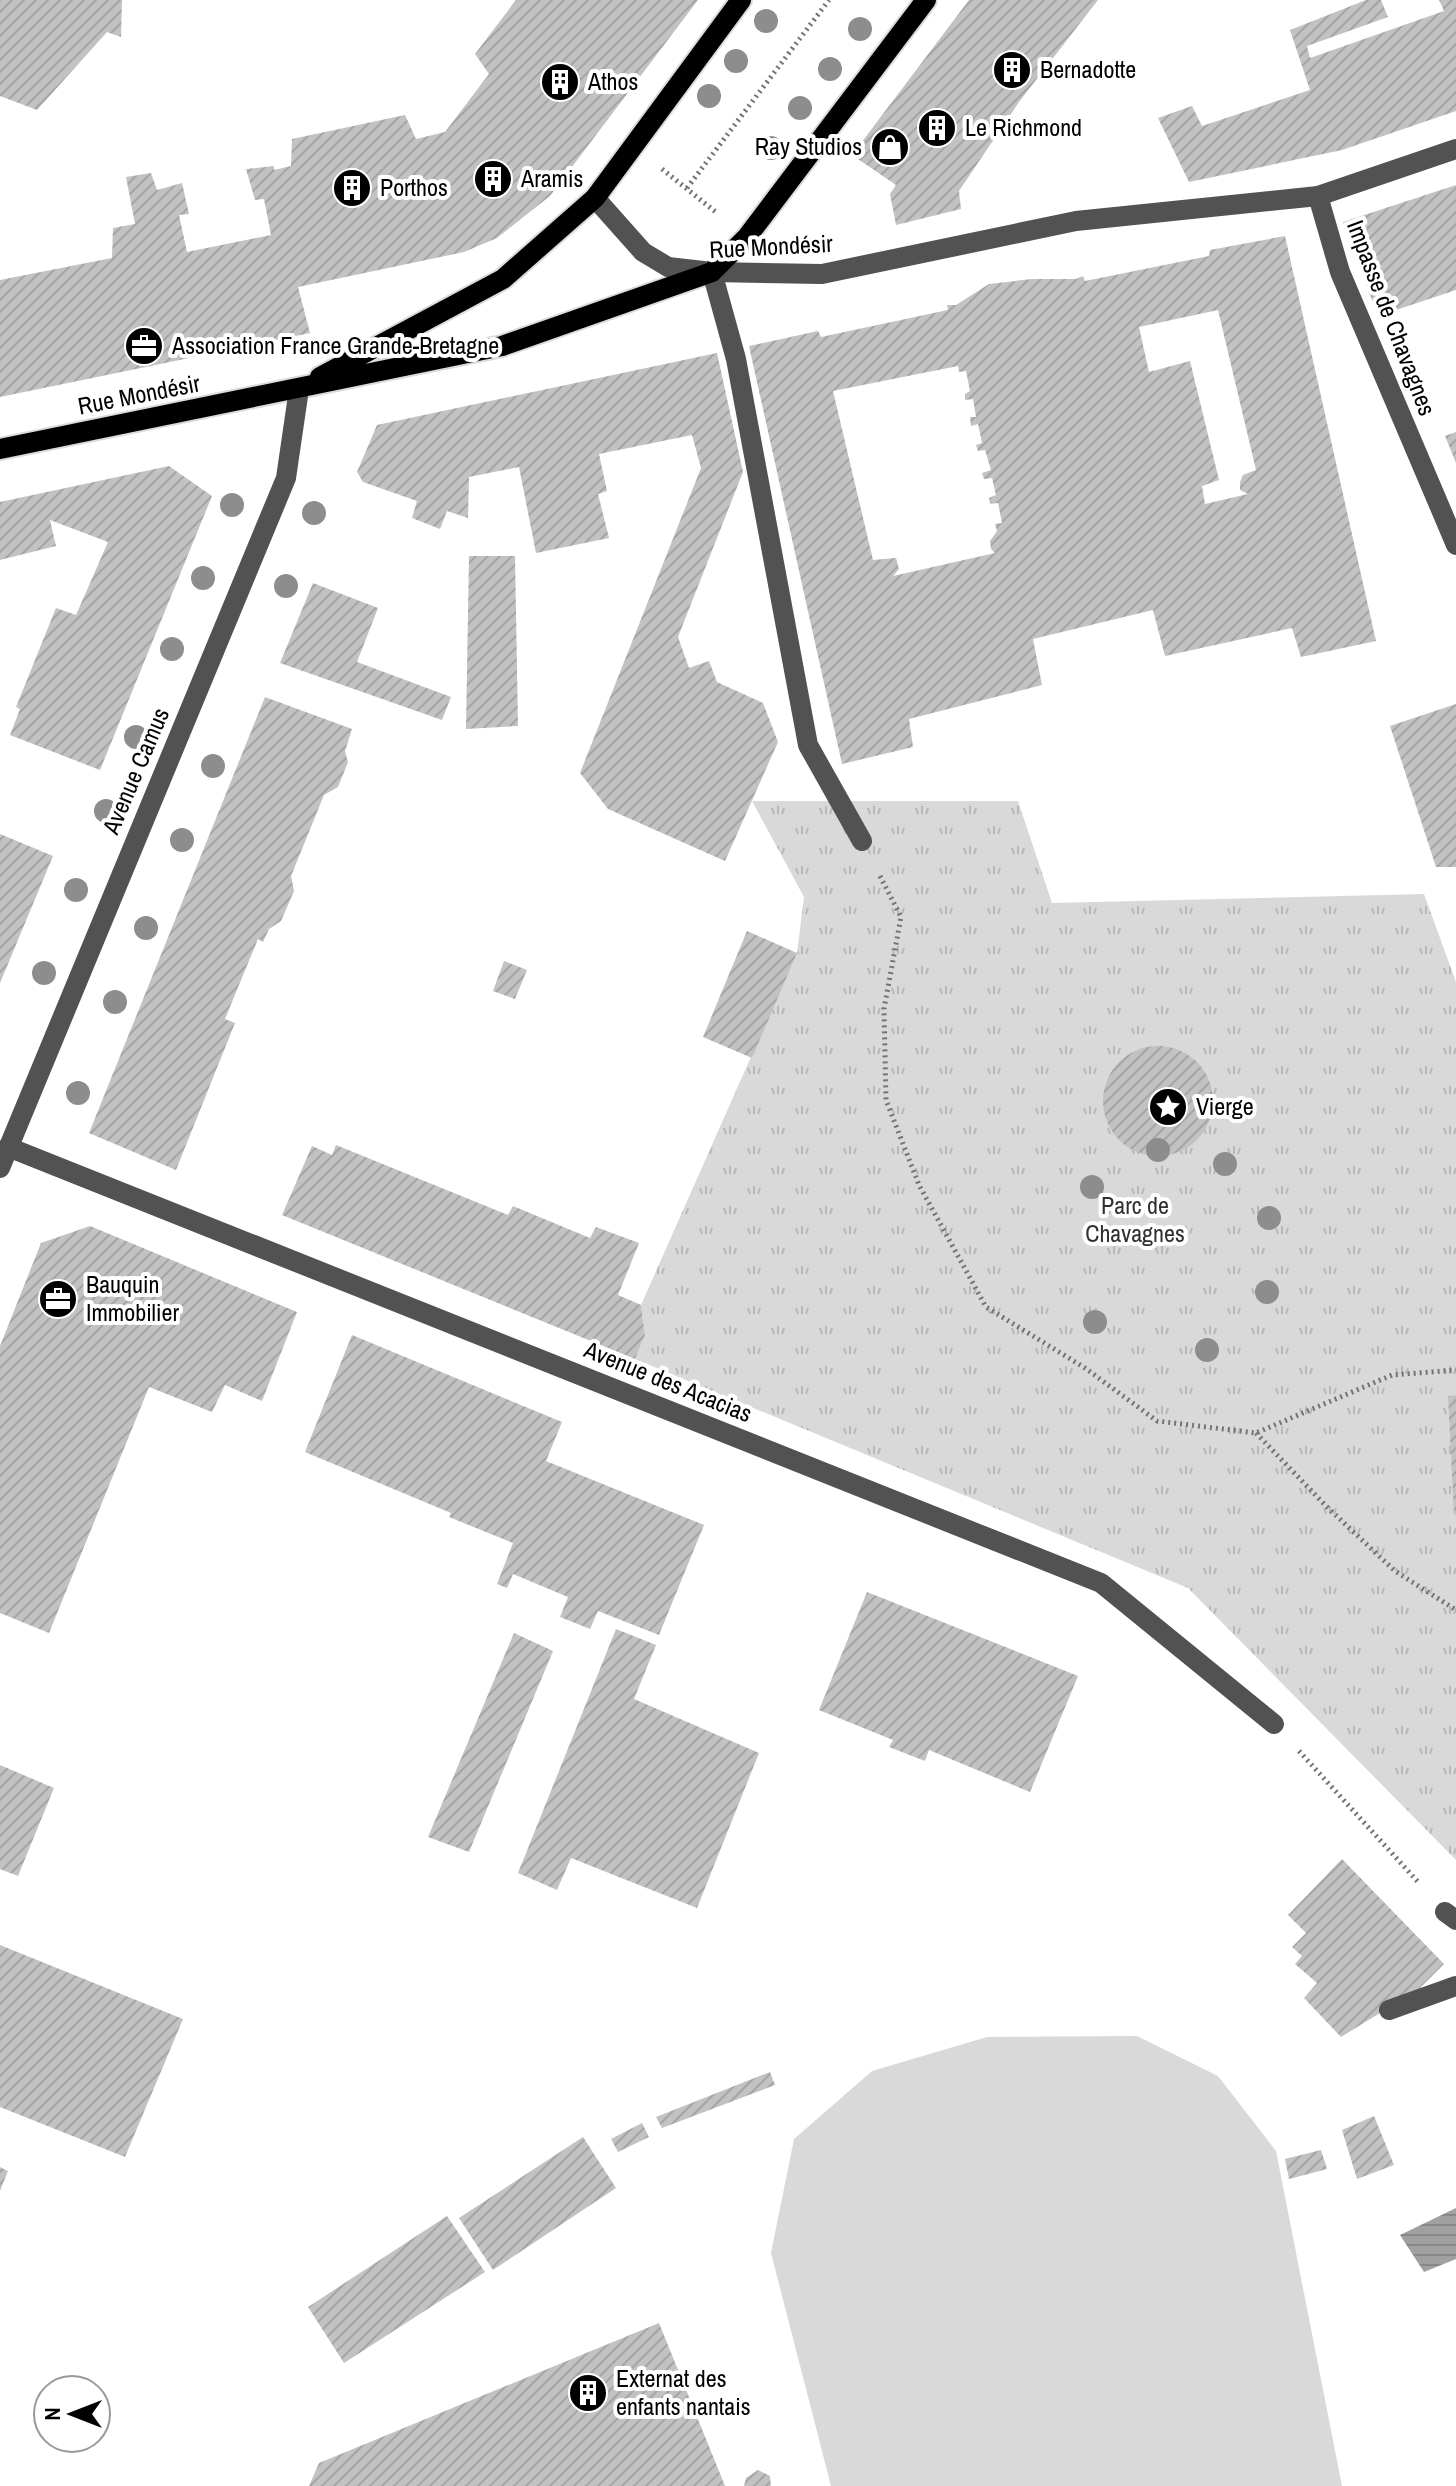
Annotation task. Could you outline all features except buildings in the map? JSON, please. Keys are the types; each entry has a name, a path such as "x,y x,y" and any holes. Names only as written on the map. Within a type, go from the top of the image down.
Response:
{"main road":[{"path":"299,389 503,279 595,198 741,0"},
{"path":"712,272 747,237 926,0"},
{"name":"Rue Mondésir","path":"0,449 502,346 712,272"}],"street":[{"name":"Rue Mondésir","path":"712,272 822,274 1076,221 1318,196 1456,149"},
{"name":"Impasse de Chavagnes","path":"1318,196 1340,272 1456,545"},
{"path":"595,198 643,252 668,267 712,272 736,359 808,745 862,841"},
{"name":"Avenue Camus","path":"0,1168 282,487 291,454 299,389"},
{"name":"Avenue des Acacias","path":"8,1147 1101,1583 1274,1724"},
{"path":"1389,2010 1456,1986"}],"path":[{"path":"687,188 829,0"},
{"path":"634,146 747,237"},
{"path":"862,841 901,917 884,1009 886,1100 919,1185 986,1307 1085,1368 1157,1421 1256,1433 1392,1375 1456,1370"},
{"path":"1256,1433 1326,1506 1395,1571 1456,1610"},
{"path":"1274,1724 1450,1916"}],"green space":[{"name":"Parc de Chavagnes","path":"752,801 1018,801 1052,903 1424,894 1456,982 1456,1860 1188,1588 635,1359 645,1335 641,1305 797,953 804,897"},
{"path":"1137,2036 1218,2076 1276,2151 1342,2486 831,2486 771,2253 794,2139 872,2071 987,2037"}],"shaded area":[{"path":"1456,2208 1456,2259 1424,2272 1400,2235"}],"place":[{"name":"Bernadotte","path":"1012,70"},
{"name":"Athos","path":"560,82"},
{"name":"Le Richmond","path":"937,128"},
{"name":"Ray Studios","path":"890,147"},
{"name":"Aramis","path":"493,179"},
{"name":"Porthos","path":"352,188"},
{"name":"Association France Grande-Bretagne","path":"144,346"},
{"name":"Vierge","path":"1168,1107"},
{"name":"Bauquin Immobilier","path":"58,1299"},
{"name":"Externat des enfants nantais","path":"588,2393"}]}
